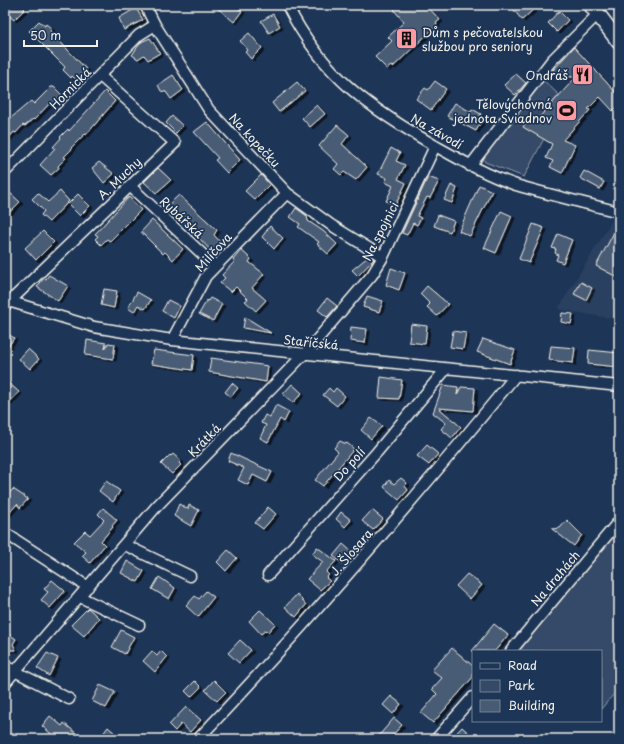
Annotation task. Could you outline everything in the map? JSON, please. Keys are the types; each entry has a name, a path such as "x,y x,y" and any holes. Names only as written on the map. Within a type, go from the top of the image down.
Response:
{"street":[{"name":"Na kopečku","path":"145,5 155,24 209,110 288,193 331,225 383,257"},
{"name":"Na závodí","path":"287,5 319,56 343,84 368,105 470,166 515,184 619,212"},
{"path":"470,166 552,60 595,9 619,42"},
{"name":"Hornická","path":"5,172 139,35 155,24"},
{"name":"A. Muchy","path":"7,303 175,143 100,76"},
{"name":"Na spojnici","path":"303,355 358,291 383,257 435,146"},
{"name":"Rybářská","path":"130,186 215,266"},
{"name":"Milíčova","path":"172,340 206,276 288,193"},
{"name":"Staříčská","path":"7,303 94,327 172,340 303,355 619,386"},
{"name":"Krátká","path":"5,683 125,545 156,507 303,355"},
{"name":"Do polí","path":"268,575 377,452 446,368"},
{"name":"J. Šlosara","path":"198,739 348,576 431,480 516,376"},
{"name":"Na drahách","path":"512,650 619,522"},
{"path":"5,533 88,587"},
{"path":"125,545 190,576"},
{"path":"80,597 139,625"},
{"path":"5,666 14,672 69,699"},
{"path":"436,739 472,698"}],"shaded area":[{"path":"613,219 619,223 619,320 558,309"}],"green space":[{"path":"541,78 559,95 544,112 550,127 524,177 485,162 483,157"},
{"path":"619,528 619,688 602,708 602,650 520,650"}],"building":[{"path":"8,5 20,5 25,9 14,20 5,12 5,8"},
{"path":"214,5 234,5 242,11 234,22"},
{"name":"Dům s pečovatelskou službou pro seniory","path":"399,5 426,5 440,20 436,23 437,25 393,67 391,66 387,69 375,57 392,41 388,37 404,22 394,10"},
{"path":"517,5 530,5 534,9 522,20 513,9"},
{"path":"136,8 143,20 124,30 119,18"},
{"path":"559,11 568,20 557,32 548,23"},
{"path":"273,14 280,26 269,33 261,21"},
{"path":"39,21 52,29 50,31 86,69 76,80 72,76 71,78 63,70 65,67 29,31"},
{"path":"249,33 262,48 251,59 245,52 248,50 240,41"},
{"path":"150,38 160,53 148,60 144,55 138,59 132,55 141,42"},
{"path":"574,47 619,96 619,105 613,111 600,97 588,109 590,110 563,140 575,145 562,173 550,167 553,161 546,158 552,144 523,127 529,118 535,122 576,77 559,77 553,70"},
{"path":"516,74 526,83 515,95 504,85"},
{"path":"173,75 183,90 171,99 166,92 161,91 158,85"},
{"path":"435,81 446,89 431,110 416,99 425,88 428,90"},
{"path":"297,82 305,91 279,112 272,103"},
{"path":"51,87 54,87 62,95 53,104 51,102 34,120 33,119 25,126 23,125 16,133 14,132 5,142 5,123 31,101 34,104"},
{"path":"105,91 115,101 86,135 85,134 71,148 72,149 64,157 66,158 58,166 59,168 51,175 40,165 55,148 53,147 61,138 60,137 68,129 69,131"},
{"path":"455,103 471,112 472,109 481,114 479,118 482,120 476,131 447,116"},
{"path":"317,105 325,114 310,127 302,118"},
{"path":"172,116 183,126 176,133 166,123"},
{"path":"207,122 240,160 227,173 215,160 218,158 194,132"},
{"path":"337,125 349,135 342,144 367,167 356,180 344,172 341,175 334,169 338,164 319,146"},
{"path":"391,148 400,153 396,161 405,165 398,179 406,183 395,206 386,201 393,186 385,182 387,178 378,174"},
{"path":"99,162 114,174 104,183 92,168"},
{"path":"158,168 171,180 156,193 144,182"},
{"path":"584,171 604,182 600,189 580,178"},
{"path":"261,175 270,185 255,200 245,191"},
{"path":"428,177 439,181 430,198 427,197 417,216 421,218 417,225 413,223 407,235 402,233"},
{"path":"451,185 457,188 452,203 444,200"},
{"path":"479,185 492,191 470,236 459,231"},
{"path":"60,191 69,201 49,222 41,215 44,211 32,199 38,193 48,202"},
{"path":"9,192 20,202 5,217 5,196"},
{"path":"78,194 90,206 80,216 68,204"},
{"path":"179,195 217,230 214,235 223,245 214,254 168,205"},
{"path":"129,197 141,210 110,241 107,239 101,245 95,239 98,236 95,234"},
{"path":"296,208 307,216 308,221 323,231 337,244 328,254 317,244 319,242 298,227 300,224 290,217"},
{"path":"501,211 512,216 496,253 484,248"},
{"path":"438,215 454,221 450,232 434,226"},
{"path":"152,220 183,249 173,260 165,252 163,254 141,232"},
{"path":"619,223 619,272 617,277 596,266"},
{"path":"533,224 544,228 529,263 519,259"},
{"path":"270,226 283,238 274,249 262,237"},
{"path":"43,231 54,242 36,260 25,248"},
{"path":"558,234 572,240 563,263 556,260 558,255 555,253 556,249 552,248"},
{"path":"241,250 251,259 249,262 264,274 252,288 266,300 256,311 245,301 248,299 236,287 231,292 220,283 225,278 222,275 235,261 233,260"},
{"path":"369,256 374,259 358,276 352,270"},
{"path":"391,268 405,273 399,290 386,285"},
{"path":"49,275 68,286 58,301 37,287 44,278 46,279"},
{"path":"581,282 592,288 586,300 574,294"},
{"path":"427,286 448,304 437,316 427,307 430,304 420,294"},
{"path":"104,289 117,291 114,308 101,305"},
{"path":"137,292 151,300 145,309 138,305 134,312 128,308"},
{"path":"367,296 383,301 379,312 363,307"},
{"path":"210,298 222,304 213,321 199,314 207,300 208,301"},
{"path":"327,298 337,306 327,317 318,310"},
{"path":"168,300 180,306 174,318 162,311"},
{"path":"562,313 573,314 571,324 561,322"},
{"path":"245,317 271,333 243,328"},
{"path":"411,324 427,326 425,344 409,342"},
{"path":"351,327 367,329 365,343 350,341"},
{"path":"453,331 466,333 463,349 450,347"},
{"path":"5,332 14,338 5,351"},
{"path":"483,339 515,350 510,364 477,352"},
{"path":"87,340 106,343 105,349 108,343 115,344 113,359 85,355"},
{"path":"551,346 575,348 573,363 549,360"},
{"path":"28,349 39,359 30,369 19,359"},
{"path":"154,350 194,355 192,370 151,364"},
{"path":"589,350 619,353 618,367 588,364"},
{"path":"211,358 268,366 266,382 209,372"},
{"path":"381,377 402,380 399,399 379,398"},
{"path":"5,380 19,392 9,403 5,400"},
{"path":"232,383 238,388 231,397 225,392"},
{"path":"292,384 302,393 293,403 283,394"},
{"path":"443,385 458,387 457,395 461,387 475,388 473,411 439,408 461,427 452,438 441,429 446,423 433,413"},
{"path":"329,388 333,392 336,388 345,396 337,406 323,395"},
{"path":"276,405 289,412 284,422 280,419 268,442 260,438 266,425 261,423 265,415 270,417"},
{"path":"371,418 382,426 371,439 361,430"},
{"path":"340,441 346,444 347,443 354,449 323,486 315,480 338,452 334,448"},
{"path":"427,445 438,454 429,465 417,456"},
{"path":"231,453 272,472 267,482 253,475 248,485 238,480 244,468 228,461"},
{"path":"173,454 181,461 179,463 181,465 172,474 161,464"},
{"path":"401,478 407,483 405,486 408,490 399,500 384,487 389,480 394,484"},
{"path":"106,481 120,491 113,502 99,491"},
{"path":"13,489 28,499 20,508 17,504 5,518 5,498"},
{"path":"179,504 188,509 189,505 199,510 191,526 174,516"},
{"path":"268,507 276,514 263,529 255,523"},
{"path":"103,508 117,520 101,541 105,545 90,563 82,556 86,552 74,542 85,531 90,535 104,520 98,514"},
{"path":"372,510 383,519 373,530 362,521"},
{"path":"341,512 351,520 345,527 336,519"},
{"path":"567,520 582,535 574,546 552,529 560,528"},
{"path":"343,544 354,554 344,565 333,556"},
{"path":"317,547 336,561 326,572 329,575 326,578 330,581 320,590 307,579 323,562 312,554"},
{"path":"228,550 237,558 226,571 217,562"},
{"path":"127,561 144,571 138,582 121,573"},
{"path":"467,574 482,585 470,599 456,586"},
{"path":"159,577 175,588 169,599 152,589"},
{"path":"52,580 65,591 50,608 41,600 48,592 44,589"},
{"path":"206,591 214,597 198,617 186,606 195,596 199,599"},
{"path":"297,594 306,605 296,617 285,607"},
{"path":"88,608 99,618 84,636 71,625"},
{"path":"260,610 275,624 268,632 266,630 261,634 249,621"},
{"path":"494,624 508,635 496,650 473,650"},
{"path":"5,629 7,633 16,639 13,644 16,650 9,650 5,655"},
{"path":"121,630 134,637 125,654 112,647"},
{"path":"240,640 251,650 239,663 228,653"},
{"path":"452,648 472,665 472,678 433,723 421,713 437,694 432,689 442,678 432,670"},
{"path":"152,651 157,656 161,651 167,657 155,672 143,661"},
{"path":"47,653 58,658 49,676 37,668"},
{"path":"214,680 226,692 217,701 205,690"},
{"path":"195,681 201,687 191,697 185,691"},
{"path":"100,685 115,692 106,708 92,701"},
{"path":"391,696 401,704 393,714 383,705"},
{"path":"186,707 201,720 190,732 181,724 175,731 169,725"},
{"path":"50,716 62,726 64,723 83,739 57,739 42,726"},
{"path":"394,718 402,725 389,739 376,739"},
{"path":"108,727 117,735 114,739 99,739"},
{"path":"462,727 475,739 451,739"}],"place":[{"name":"Dům s pečovatelskou službou pro seniory","path":"406,39"},
{"name":"Ondráš","path":"583,75"},
{"name":"Tělovýchovná jednota Sviadnov","path":"567,111"}]}
